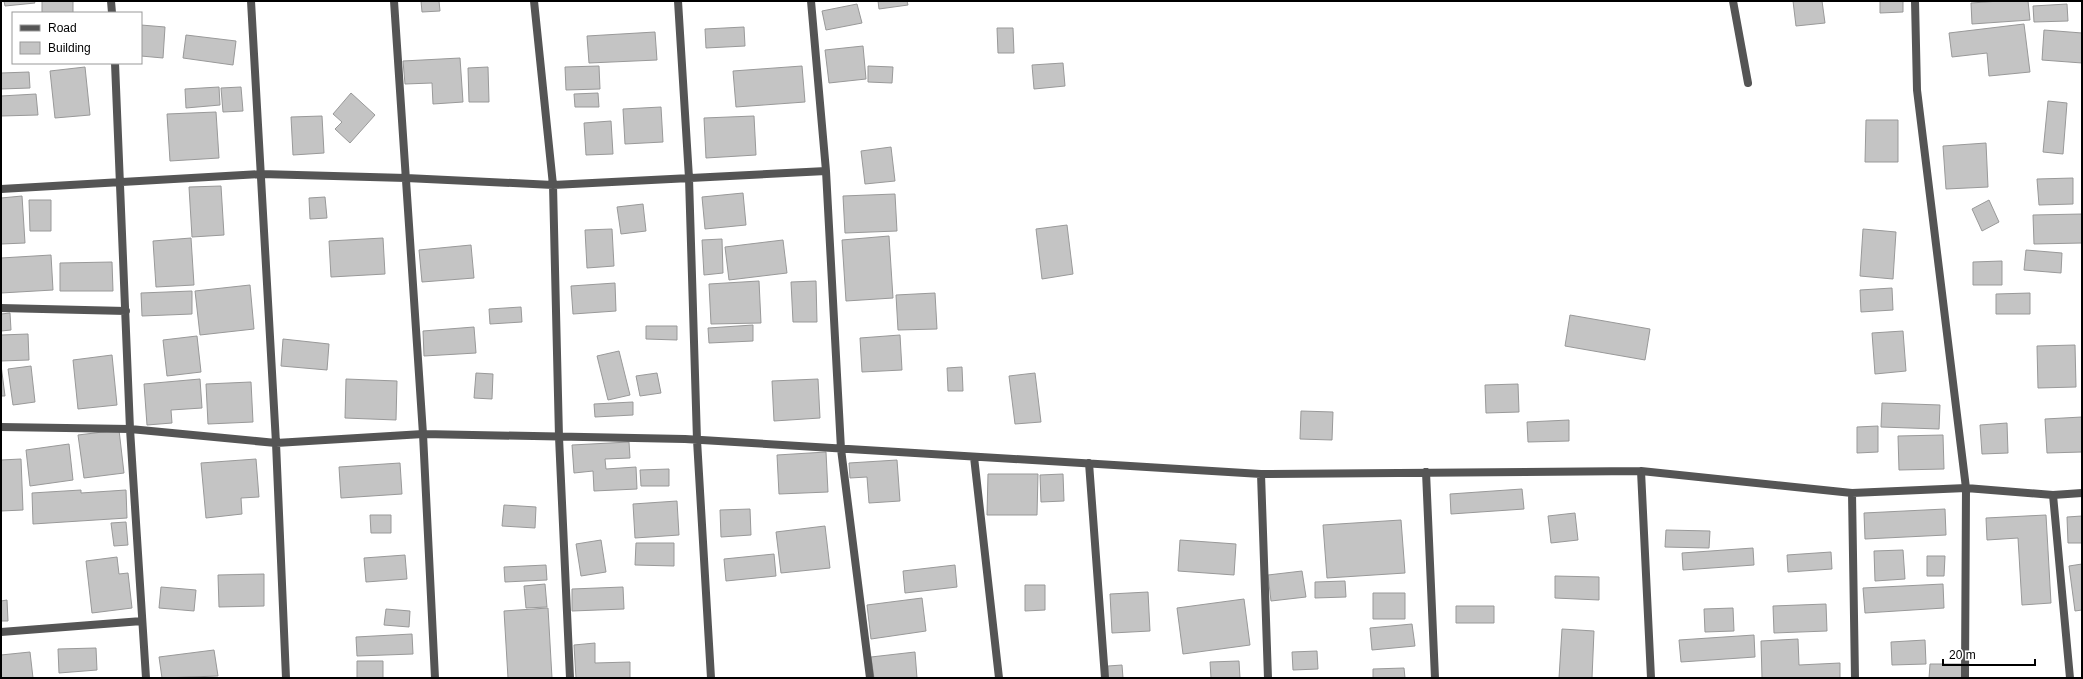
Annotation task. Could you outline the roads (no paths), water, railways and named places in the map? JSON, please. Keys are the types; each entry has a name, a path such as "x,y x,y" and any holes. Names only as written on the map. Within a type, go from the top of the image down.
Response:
{"street":[{"path":"111,1 112,12"},
{"path":"251,1 276,443 286,678"},
{"path":"394,1 423,434 435,678"},
{"path":"534,1 553,185 559,437 570,678"},
{"path":"678,1 690,178 697,440 711,678"},
{"path":"811,1 826,171 841,449 870,678"},
{"path":"1733,1 1748,83"},
{"path":"1915,1 1917,90 1966,488 1965,678"},
{"path":"115,64 130,429 146,678"},
{"path":"1,189 261,174 406,178 553,185 826,171"},
{"path":"1,308 126,311"},
{"path":"1,427 130,429 276,443 423,434 697,440 1261,474 1641,471 1852,493 1966,488 2053,495 2082,493"},
{"path":"974,456 999,678"},
{"path":"1089,463 1104,678"},
{"path":"1641,471 1651,678"},
{"path":"1426,472 1435,678"},
{"path":"1261,474 1268,678"},
{"path":"1852,493 1855,678"},
{"path":"2053,495 2070,678"},
{"path":"1,632 142,621"}]}
